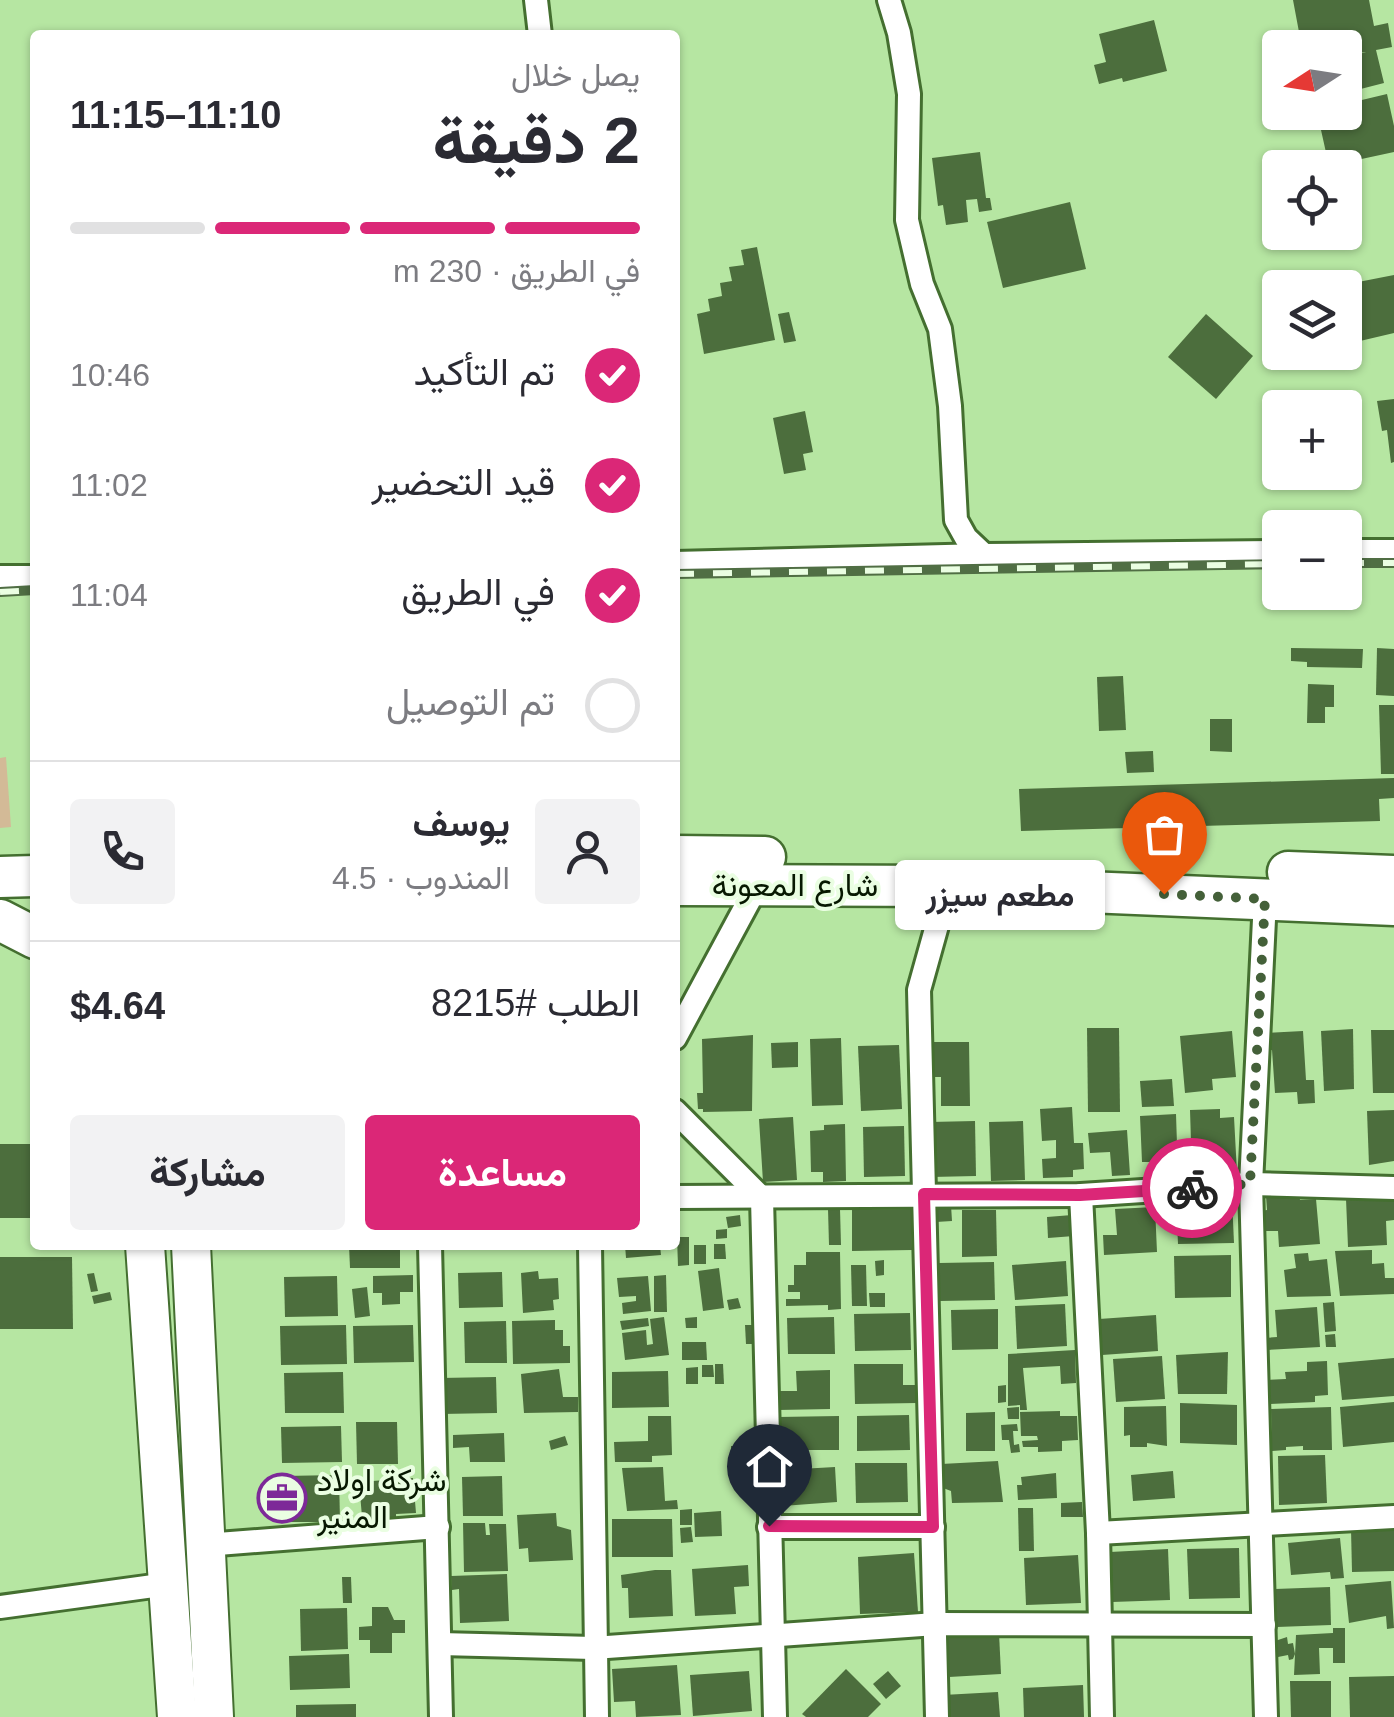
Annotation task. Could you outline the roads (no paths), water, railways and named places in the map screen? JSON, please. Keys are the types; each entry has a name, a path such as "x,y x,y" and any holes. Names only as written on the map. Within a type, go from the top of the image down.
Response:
{"highway":[{"name":"شارع المعونة","path":"680,856 1394,876"},
{"path":"0,877 30,876"},
{"name":"شارع المعونة","path":"680,885 948,886 1394,905"},
{"path":"0,905 30,904"},
{"path":"0,920 30,935"}],"main road":[{"path":"145,1250 176,1717"},
{"path":"191,1250 214,1717"}],"street":[{"path":"536,0 539,30"},
{"path":"889,0 909,94 907,220 922,284 940,329 950,406 956,520 966,538 984,555"},
{"path":"1362,552 1394,551"},
{"path":"680,563 1262,552"},
{"path":"0,578 30,577"},
{"path":"680,1029 758,884"},
{"path":"937,1717 920,990 948,886"},
{"path":"1265,899 1250,1184 1266,1717"},
{"path":"680,1115 762,1198 775,1717"},
{"path":"680,1198 1080,1195 1250,1184 1394,1188"},
{"path":"1080,1195 1098,1533 1102,1717"},
{"path":"430,1250 441,1717"},
{"path":"590,1250 596,1717"},
{"path":"1098,1533 1394,1517"},
{"path":"769,1526 933,1527"},
{"path":"205,1544 438,1528"},
{"path":"0,1607 168,1584"},
{"path":"440,1644 593,1648 936,1624 1264,1626"}],"railway":[{"path":"1362,563 1394,563"},
{"path":"680,574 1262,564"},
{"path":"0,592 30,590"}],"place":[{"name":"مطعم سيزر","path":"1164,894"},
{"name":"شركة اولاد المنير","path":"282,1498"}]}
